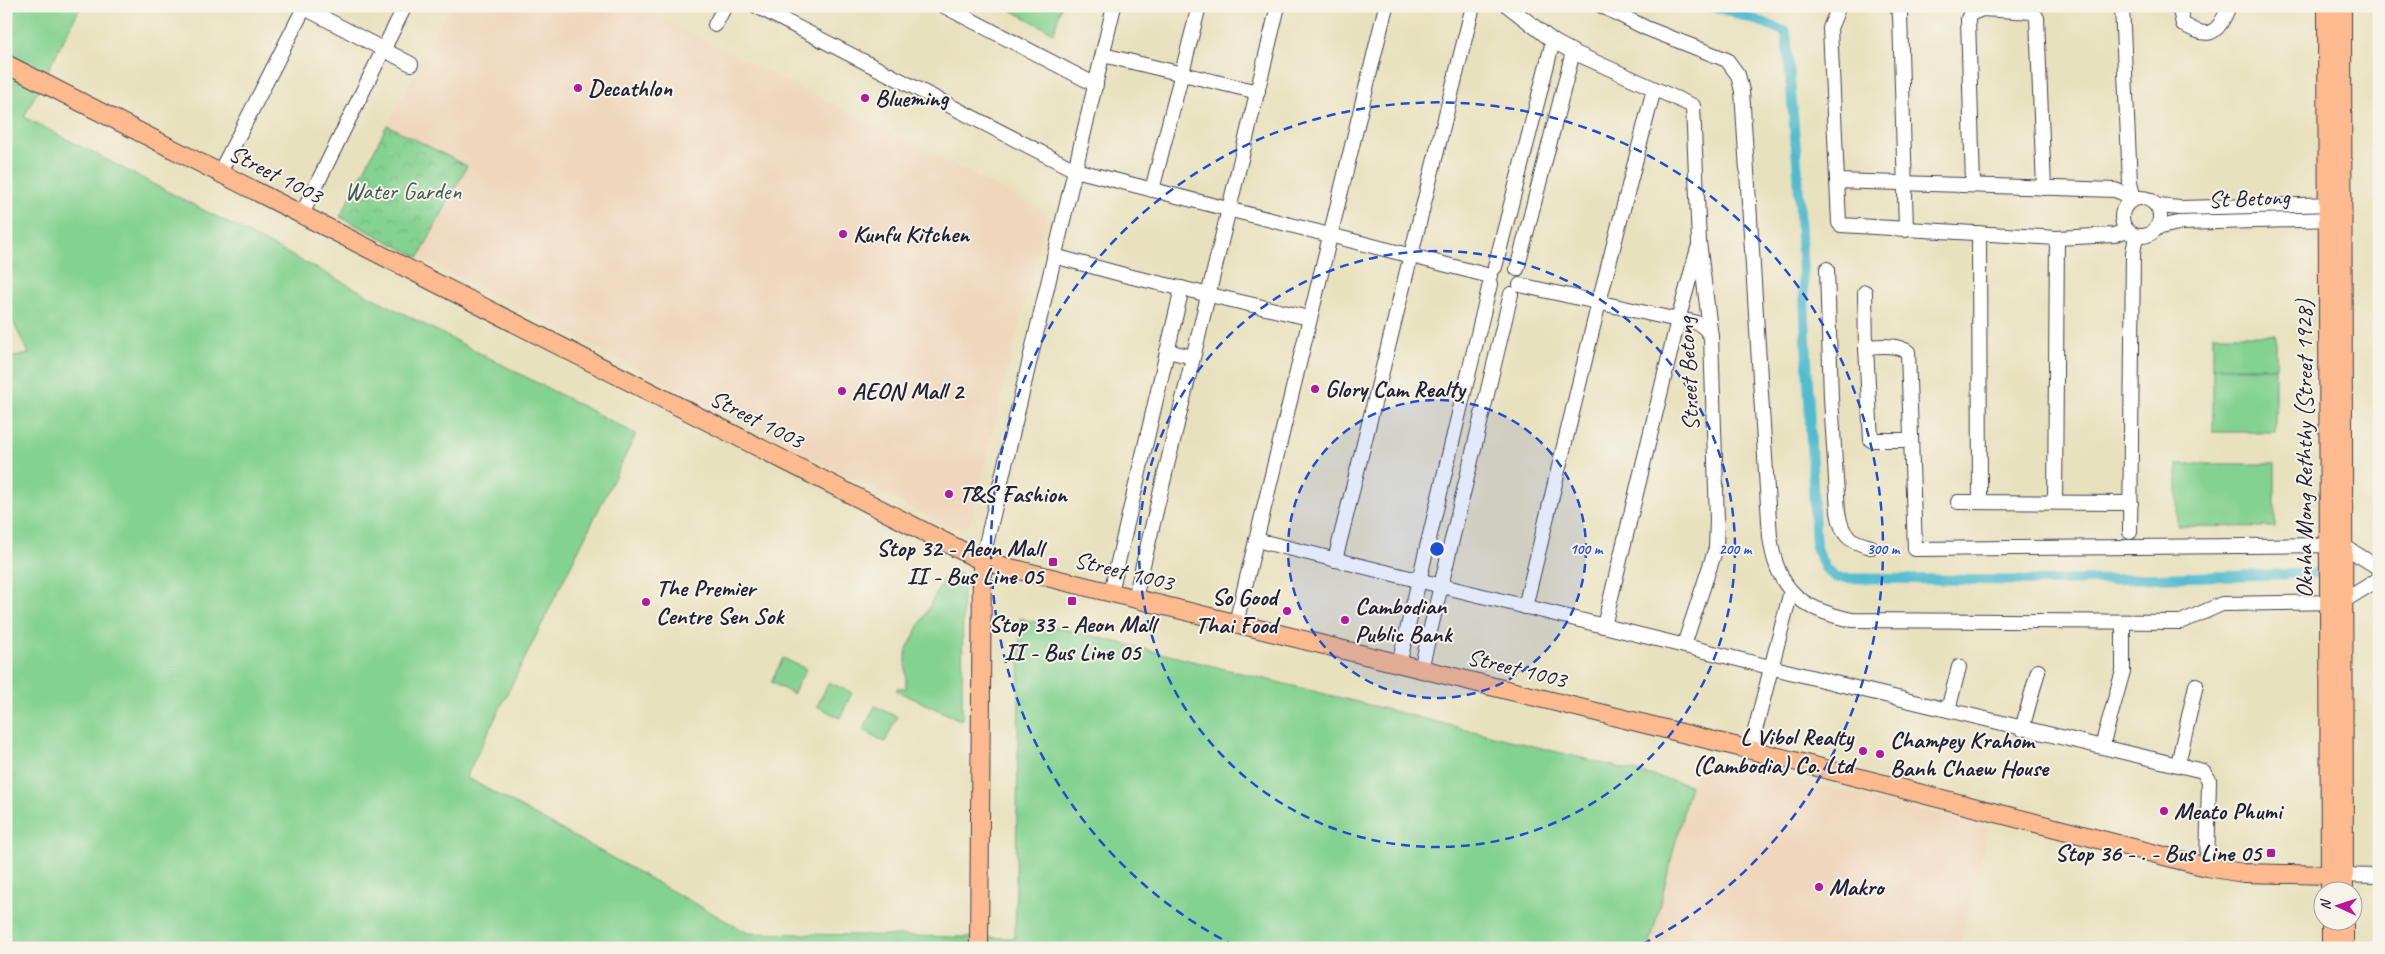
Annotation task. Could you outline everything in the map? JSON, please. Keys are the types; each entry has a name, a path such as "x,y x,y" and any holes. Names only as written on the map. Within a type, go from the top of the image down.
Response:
{"main road":[{"name":"Oknha Mong Reththy (Street 1928)","path":"2327,6 2335,212"},
{"name":"Oknha Mong Reththy (Street 1928)","path":"2337,882 2335,212 2342,6"},
{"name":"Street 1003","path":"6,64 982,561 1750,750 2207,867 2243,873 2328,882"},
{"path":"979,948 982,561"},
{"path":"2331,932 2331,948"},
{"path":"2344,932 2344,948"}],"street":[{"path":"302,214 406,6"},
{"path":"715,26 725,6"},
{"path":"756,6 1075,170 1492,276"},
{"path":"944,6 1096,85"},
{"path":"982,561 1114,6"},
{"path":"1152,190 1199,6"},
{"path":"1135,598 1278,6"},
{"path":"1236,623 1386,6"},
{"path":"1335,560 1473,6"},
{"path":"1508,6 1553,41 1654,90 1599,302 1525,607"},
{"path":"1602,6 1646,28 1718,55 1734,67 1738,75 1742,91 1770,537 1777,571 1791,592 1821,612 1852,620 2181,622 2222,604 2335,597 2379,579"},
{"path":"1836,181 2115,190 2125,194 2132,200 2147,198 2158,206 2161,217 2157,228 2148,235 2132,233 2057,238 1841,225 1836,181 1830,28 1839,6"},
{"path":"1896,6 1900,14 1906,230"},
{"path":"2122,6 2132,200 2122,213 2123,224 2132,233 2133,253 2130,532"},
{"path":"2179,6 2183,24 2206,34 2212,33 2221,26 2227,12"},
{"path":"220,172 303,7 411,64"},
{"path":"1973,185 1968,19 1970,14 1982,10 2033,12 2036,18 2044,188"},
{"path":"1399,664 1492,276 1553,41"},
{"path":"1421,669 1520,275 1517,269 1574,52"},
{"path":"1103,55 1258,92"},
{"name":"Street Betong","path":"1654,90 1693,106 1699,242 1711,337 1717,520 1716,548 1684,645"},
{"name":"St Betong","path":"2158,206 2335,212"},
{"name":"St Betong","path":"2157,228 2178,223 2335,212"},
{"path":"1979,233 1980,502"},
{"path":"2055,502 2057,238"},
{"path":"1604,626 1678,320 1699,242"},
{"path":"1054,256 1208,295 1309,318"},
{"path":"1492,276 1504,264 1517,269"},
{"path":"1827,269 1830,398 1838,512 1841,529 1852,542 1871,547"},
{"path":"1492,276 1498,294 1516,290 1599,302 1678,320 1700,323 1706,327 1711,337"},
{"path":"1110,592 1182,288"},
{"path":"1865,292 1871,440 1910,440"},
{"path":"1866,347 1882,345 1904,349 1908,352 1915,548 2335,551 2379,568"},
{"path":"1167,351 1193,358"},
{"path":"1958,502 2131,503"},
{"path":"1256,540 1770,667 2204,771 2209,780 2207,867"},
{"path":"1750,750 1791,592"},
{"path":"2102,746 2123,671 2123,622"},
{"path":"1948,710 1959,667"},
{"path":"2022,728 2038,671"},
{"path":"2178,764 2196,685"},
{"name":"Street 1003","path":"2343,882 2379,876"}],"shaded area":[{"name":"AEON Mall 2","path":"449,6 637,6 1047,212 970,524 952,529 419,257 467,166 388,125"},
{"name":"Makro","path":"1699,756 1989,827 1958,948 1650,948"}],"green space":[{"path":"6,6 81,6 24,117 636,434 466,777 748,933 1015,938 1020,618 1690,785 1649,948 6,948 6,358 29,354 6,308"},
{"path":"1003,6 1061,6 1054,33"},
{"name":"Water Garden","path":"387,125 467,166 419,257 340,217"},
{"path":"2213,335 2276,335 2276,367 2213,367"},
{"path":"2213,368 2275,368 2275,432 2213,432"},
{"path":"2177,464 2275,464 2275,527 2177,526"},
{"path":"949,569 963,576 962,719 958,719 897,691 897,688 906,688 906,651"},
{"path":"783,658 806,669 793,694 771,682"},
{"path":"829,682 852,693 840,718 817,706"},
{"path":"875,706 897,717 885,742 863,730"}],"waterway":[{"path":"1712,6 1765,23 1786,32 1798,173 1816,548 1825,568 1836,578 2055,581 2325,573"}],"place":[{"name":"Decathlon","path":"578,88"},
{"name":"Blueming","path":"865,98"},
{"name":"Kunfu Kitchen","path":"843,234"},
{"name":"Glory Cam Realty","path":"1315,389"},
{"name":"AEON Mall 2","path":"842,391"},
{"name":"T&S Fashion","path":"949,494"},
{"name":"Stop 32 - Aeon Mall II - Bus Line 05","path":"1053,562"},
{"name":"Stop 33 - Aeon Mall II - Bus Line 05","path":"1072,601"},
{"name":"The Premier Centre Sen Sok","path":"646,602"},
{"name":"So Good Thai Food","path":"1287,611"},
{"name":"Cambodian Public Bank","path":"1345,620"},
{"name":"L Vibol Realty (Cambodia) Co. Ltd","path":"1863,751"},
{"name":"Champey Krahom Banh Chaew House","path":"1880,754"},
{"name":"Meato Phumi","path":"2164,811"},
{"name":"Stop 36 - . - Bus Line 05","path":"2271,853"},
{"name":"Makro","path":"1819,887"}]}
